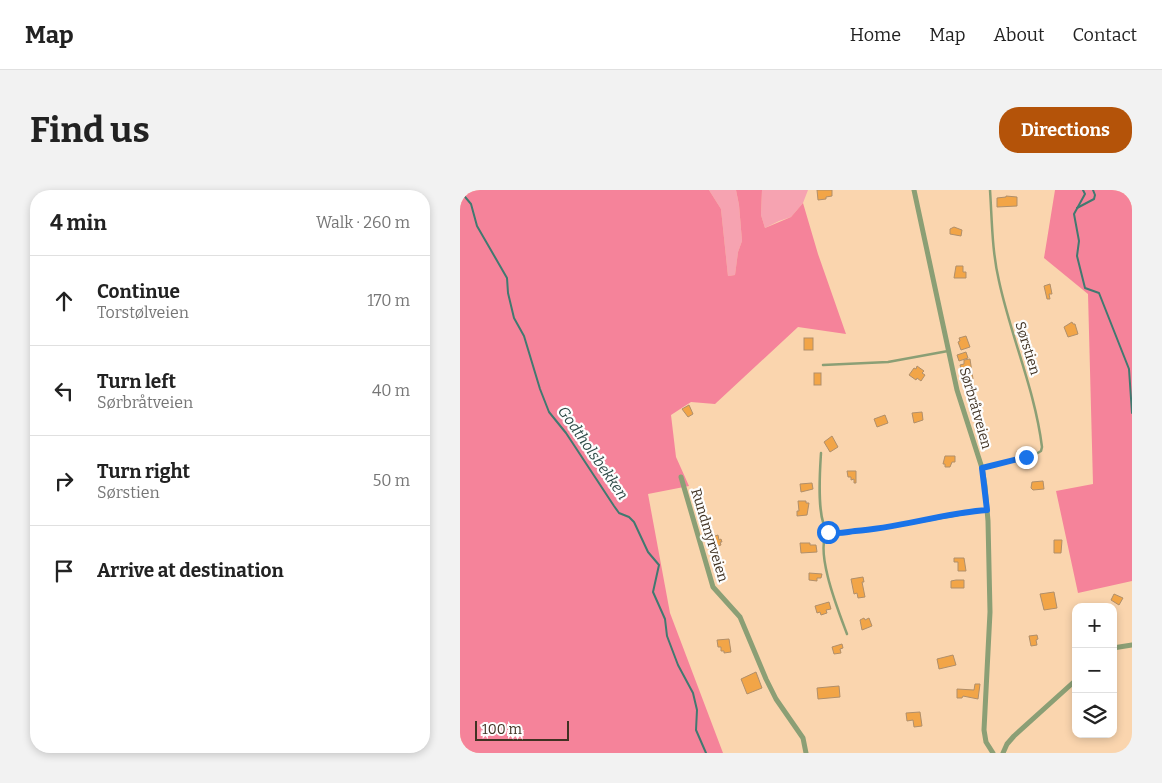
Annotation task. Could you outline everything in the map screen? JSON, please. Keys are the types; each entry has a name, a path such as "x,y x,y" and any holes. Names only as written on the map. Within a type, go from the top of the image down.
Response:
{"street":[{"name":"Sørbråtveien","path":"914,190 961,406 982,468 987,510 990,612 984,730 986,742 993,753"},
{"name":"Rundmyrveien","path":"681,477 713,587 740,617 766,680 776,699 803,738 806,753"},
{"path":"1117,647 1132,645"},
{"path":"1003,753 1014,736 1072,684"}],"lane":[{"name":"Sørstien","path":"982,468 1036,454 1042,447 1023,363 998,280 990,190"},
{"path":"823,365 888,362 948,351"},
{"path":"821,453 821,502 823,524 828,532 838,534 880,529 970,511 987,510"},
{"path":"828,532 824,542 826,569 829,584 847,634"}],"shaded area":[{"path":"460,190 709,190 721,209 728,276 735,275 738,252 742,241 736,190 762,190 761,215 765,228 791,217 803,203 818,254 846,334 798,327 715,404 691,402 671,415 676,457 689,486 648,494 670,613 723,753 460,753"},
{"path":"709,190 736,190 742,241 738,252 735,275 728,276 721,209"},
{"path":"762,190 808,190 803,203 791,217 765,228 761,215"},
{"path":"1055,190 1132,190 1132,581 1078,593 1056,491 1093,484 1088,294 1044,258"}],"building":[{"path":"817,190 832,190 832,196 818,200"},
{"path":"1006,196 1017,197 1017,206 997,207 997,198"},
{"path":"954,227 962,230 961,236 950,234 950,229"},
{"path":"956,266 963,266 966,278 954,278"},
{"path":"1050,284 1052,294 1049,294 1050,299 1047,299 1044,286"},
{"path":"1072,322 1075,324 1078,334 1068,337 1064,327"},
{"path":"966,336 970,347 961,350 958,342 960,341 959,338"},
{"path":"804,338 813,338 813,350 804,350"},
{"path":"966,352 968,358 959,361 957,355"},
{"path":"970,359 973,379 966,381 964,380 960,365 964,364 964,360"},
{"path":"917,366 924,371 922,373 925,375 921,381 909,375"},
{"path":"814,373 821,373 821,385 814,385"},
{"path":"689,405 693,414 688,417 682,409"},
{"path":"922,412 923,420 914,423 912,413"},
{"path":"885,415 888,423 877,427 874,419"},
{"path":"832,436 838,447 830,452 824,442"},
{"path":"945,456 955,456 955,462 952,462 950,467 945,467 945,464 943,464"},
{"path":"847,471 856,471 856,483 854,483 854,479 851,480 851,477 848,477"},
{"path":"1043,481 1044,489 1033,490 1031,488 1032,482"},
{"path":"812,483 813,489 801,492 800,484"},
{"path":"798,501 809,503 807,515 797,516 797,511 799,511"},
{"path":"714,534 715,536 718,535 719,540 721,539 722,542 720,542 721,545 713,548 710,537"},
{"path":"1054,540 1062,540 1061,553 1054,553"},
{"path":"800,543 816,545 817,552 801,553"},
{"path":"954,558 964,558 966,571 958,571 958,562 954,562"},
{"path":"809,573 822,574 821,578 817,578 817,581 809,580"},
{"path":"863,577 865,597 858,598 857,593 854,594 851,579"},
{"path":"964,580 964,588 951,588 951,581"},
{"path":"1054,592 1057,608 1044,610 1040,594"},
{"path":"1114,594 1123,598 1119,605 1111,600"},
{"path":"829,602 831,609 826,610 827,613 821,615 820,612 817,613 815,606"},
{"path":"864,618 865,620 869,618 872,626 862,630 860,620"},
{"path":"1037,635 1037,645 1031,646 1029,636"},
{"path":"729,639 731,652 724,653 724,651 721,651 721,647 718,647 717,640"},
{"path":"842,644 841,653 834,654 832,647"},
{"path":"953,655 956,665 939,669 937,659"},
{"path":"756,672 762,688 747,694 741,679"},
{"path":"975,684 980,684 978,699 963,696 962,698 957,698 957,689 974,690"},
{"path":"839,686 840,697 818,699 817,688"},
{"path":"920,712 922,726 914,727 913,720 907,721 906,713"}],"waterway":[{"path":"1083,190 1085,194 1074,214 1079,241 1077,256 1085,288 1099,293 1129,369 1132,413"},
{"path":"1077,208 1094,199 1093,190"},
{"name":"Godtholsbekken","path":"460,191 471,204 477,226 507,278 508,293 514,318 524,336 549,412 566,433 619,513 629,517 634,522 648,552 659,565 653,592 665,619 667,636 678,665 693,693 697,710 696,730 706,753"}],"route":[{"path":"828,532 838,534 880,529 970,511 987,510 982,468 1026,457"}]}
